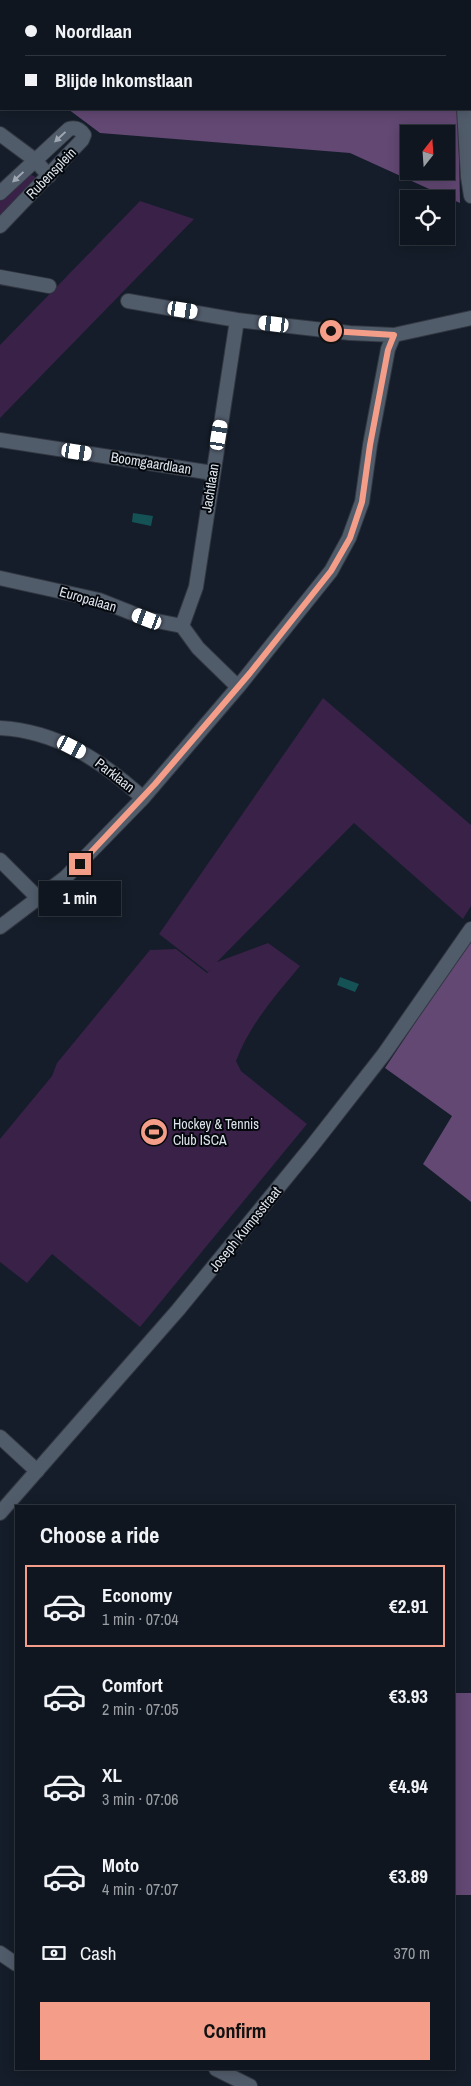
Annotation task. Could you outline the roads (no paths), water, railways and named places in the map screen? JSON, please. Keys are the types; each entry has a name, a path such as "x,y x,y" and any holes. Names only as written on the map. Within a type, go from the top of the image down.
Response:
{"street":[{"path":"464,110 468,178 471,196"},
{"name":"Rubensplein","path":"0,194 69,129 74,128 81,131 84,136 82,140 0,226"},
{"path":"0,134 35,160 49,176"},
{"path":"0,277 49,286"},
{"path":"128,301 237,320 350,333 394,335 471,318"},
{"name":"Jachtlaan","path":"182,626 196,586 237,320"},
{"path":"0,927 66,877 143,798 238,687 331,571 350,538 362,502 370,445 386,359 394,335"},
{"name":"Boomgaardlaan","path":"0,440 212,473"},
{"name":"Europalaan","path":"0,578 99,600 147,619 182,626"},
{"path":"182,626 198,648 238,687"},
{"name":"Parklaan","path":"0,728 40,735 72,747 96,759 143,798"},
{"path":"0,860 38,898"},
{"name":"Joseph Kumpsstraat","path":"0,1513 178,1310 330,1125 390,1046 471,929"},
{"path":"0,1437 37,1471"},
{"path":"0,1953 15,1963"},
{"path":"218,2070 250,2086"}],"place":[{"name":"Hockey & Tennis Club ISCA","path":"154,1132"}]}
